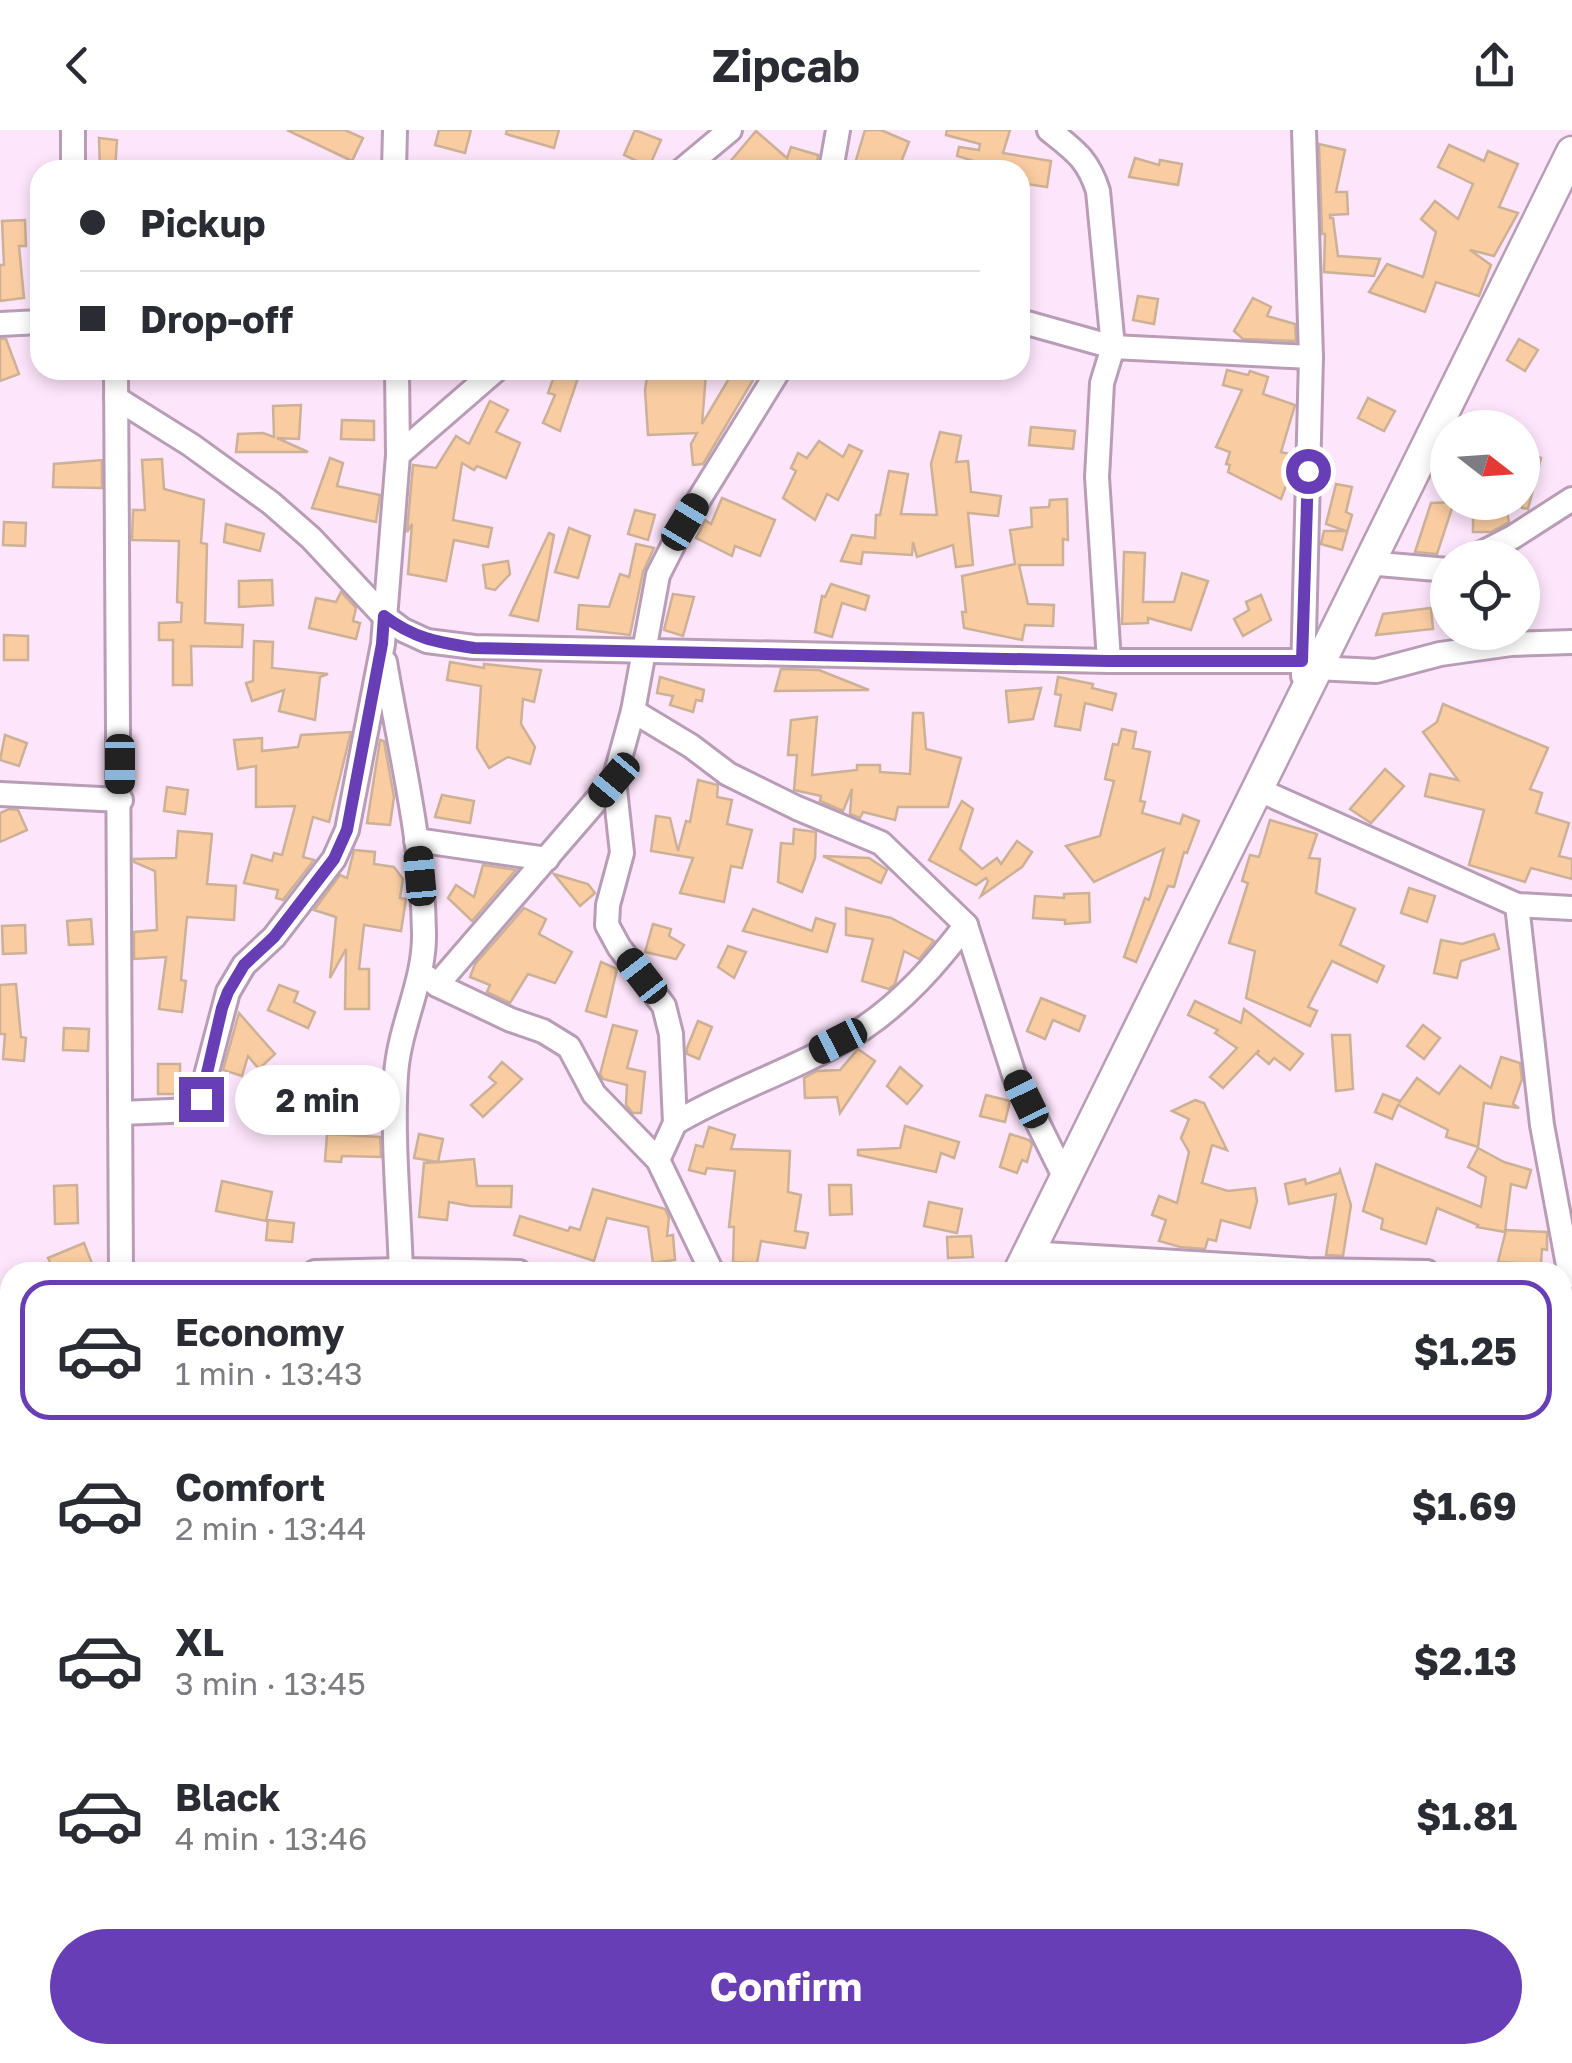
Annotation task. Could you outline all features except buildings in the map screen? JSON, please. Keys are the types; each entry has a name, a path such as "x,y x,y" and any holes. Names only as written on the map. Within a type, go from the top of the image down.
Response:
{"street":[{"path":"73,130 73,160"},
{"path":"394,130 394,160"},
{"path":"694,160 730,130"},
{"path":"833,160 838,130"},
{"path":"1049,130 1092,169 1098,191 1113,348 1102,382 1096,478 1108,661"},
{"path":"1304,130 1311,356 1307,673"},
{"path":"1025,1262 1258,790 1307,673 1572,152"},
{"path":"0,324 30,322"},
{"path":"1030,324 1113,348 1311,356"},
{"path":"116,380 122,1262"},
{"path":"121,1113 194,1110 198,1106 228,992 244,965 274,937 334,859 347,830 382,644 398,455 397,380"},
{"path":"398,455 484,380"},
{"path":"658,1160 675,1123 671,1034 667,1011 607,925 622,853 614,780 632,711 658,575 773,380"},
{"path":"116,398 271,503 311,538 384,616 427,641 474,648 1108,661 1307,673 1376,671 1440,654 1510,644 1572,642"},
{"path":"1507,540 1572,499"},
{"path":"1366,563 1430,568"},
{"path":"382,644 416,840 429,979"},
{"path":"632,711 691,746 728,774 796,808 881,843 966,926 1014,1074 1066,1180"},
{"path":"400,1262 396,1074 402,1035 429,979 547,858 614,780"},
{"path":"1258,790 1518,905 1572,908"},
{"path":"0,794 121,800"},
{"path":"416,840 547,858"},
{"path":"1518,905 1542,1126 1566,1262"},
{"path":"675,1123 861,1029 928,974 966,926"},
{"path":"429,979 570,1047 594,1094 658,1160 707,1262"}],"route":[{"path":"201,1099 228,992 244,965 274,937 334,859 347,830 384,616 427,641 474,648 1108,661 1302,661 1308,471"}]}
